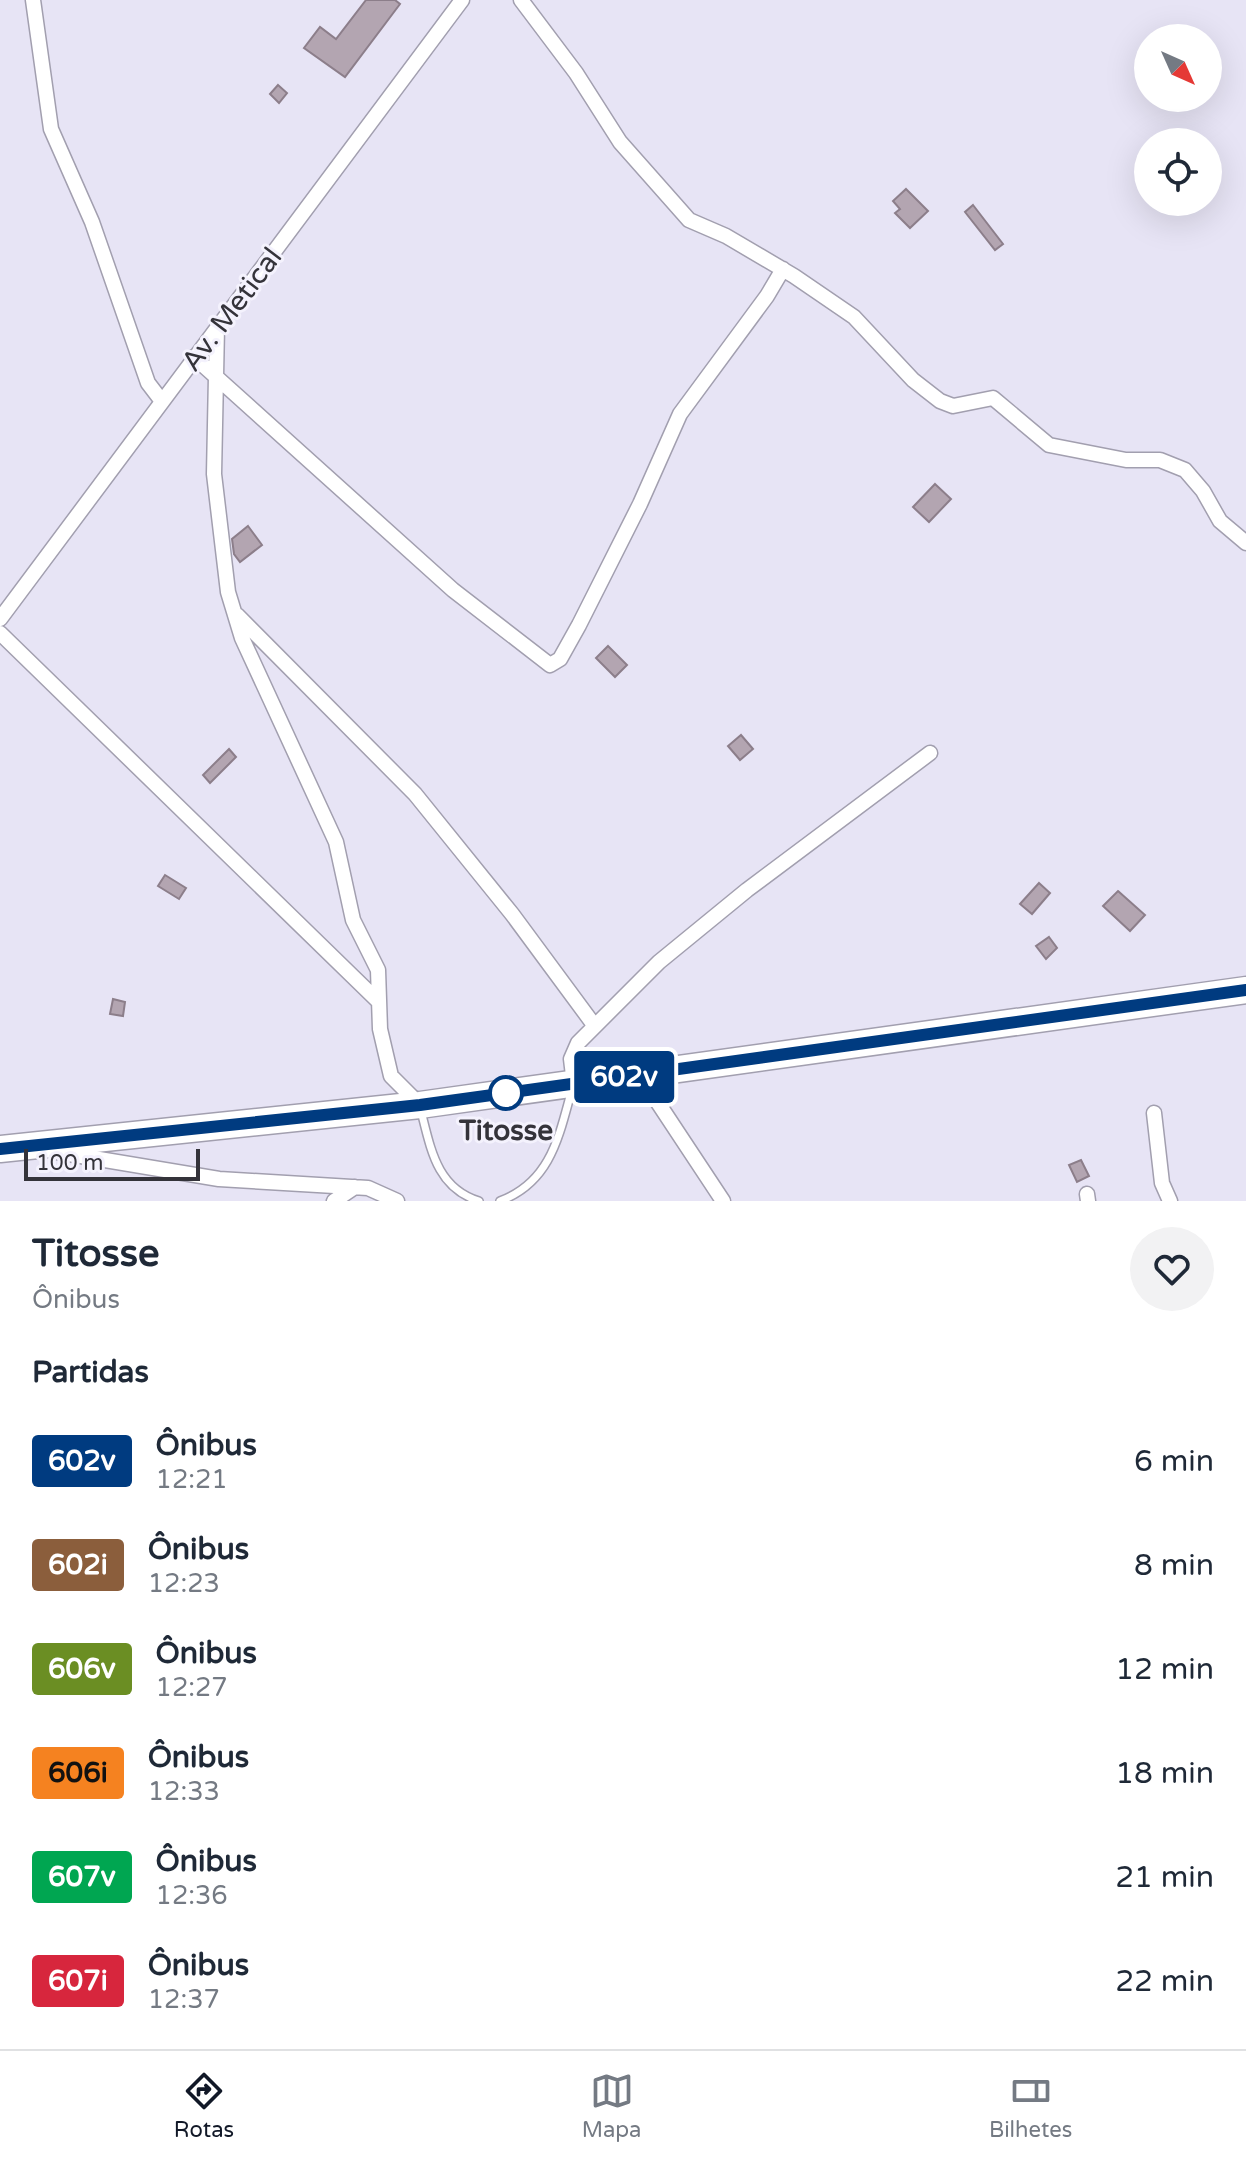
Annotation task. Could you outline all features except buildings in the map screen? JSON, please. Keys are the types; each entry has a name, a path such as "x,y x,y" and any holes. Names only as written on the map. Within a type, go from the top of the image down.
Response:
{"highway":[{"path":"9,1145 420,1105 1246,990"}],"street":[{"path":"33,0 51,129 92,222 148,383 161,400"},
{"name":"Av. Metical","path":"0,619 462,0"},
{"path":"521,0 576,73 620,142 689,220 726,236 783,269 863,323 913,380 940,401 953,406 993,398 1049,445 1126,460 1160,460 1175,464 1196,481 1220,521 1246,543"},
{"path":"194,357 453,590 550,665 560,659 579,625 640,504 680,414 767,296 783,269"},
{"path":"217,327 214,474 226,583 242,638 336,842 353,920 378,970 380,1029 391,1076 420,1105"},
{"path":"234,612 415,794 512,914 594,1025"},
{"path":"0,633 379,1002"},
{"path":"574,1084 573,1050 594,1025 659,962 747,890 930,753"},
{"path":"639,1074 723,1201"},
{"path":"1154,1113 1162,1183 1170,1201"},
{"path":"9,1145 219,1179 368,1188 397,1201"},
{"path":"334,1201 356,1187"}],"lane":[{"path":"500,1201 516,1195 537,1179 555,1150 574,1084"},
{"path":"420,1105 438,1171 463,1196 479,1201"}],"bus line":[{"name":"602v","path":"0,1149 420,1105 1246,990"}],"place":[{"name":"Titosse","path":"506,1093"}]}
